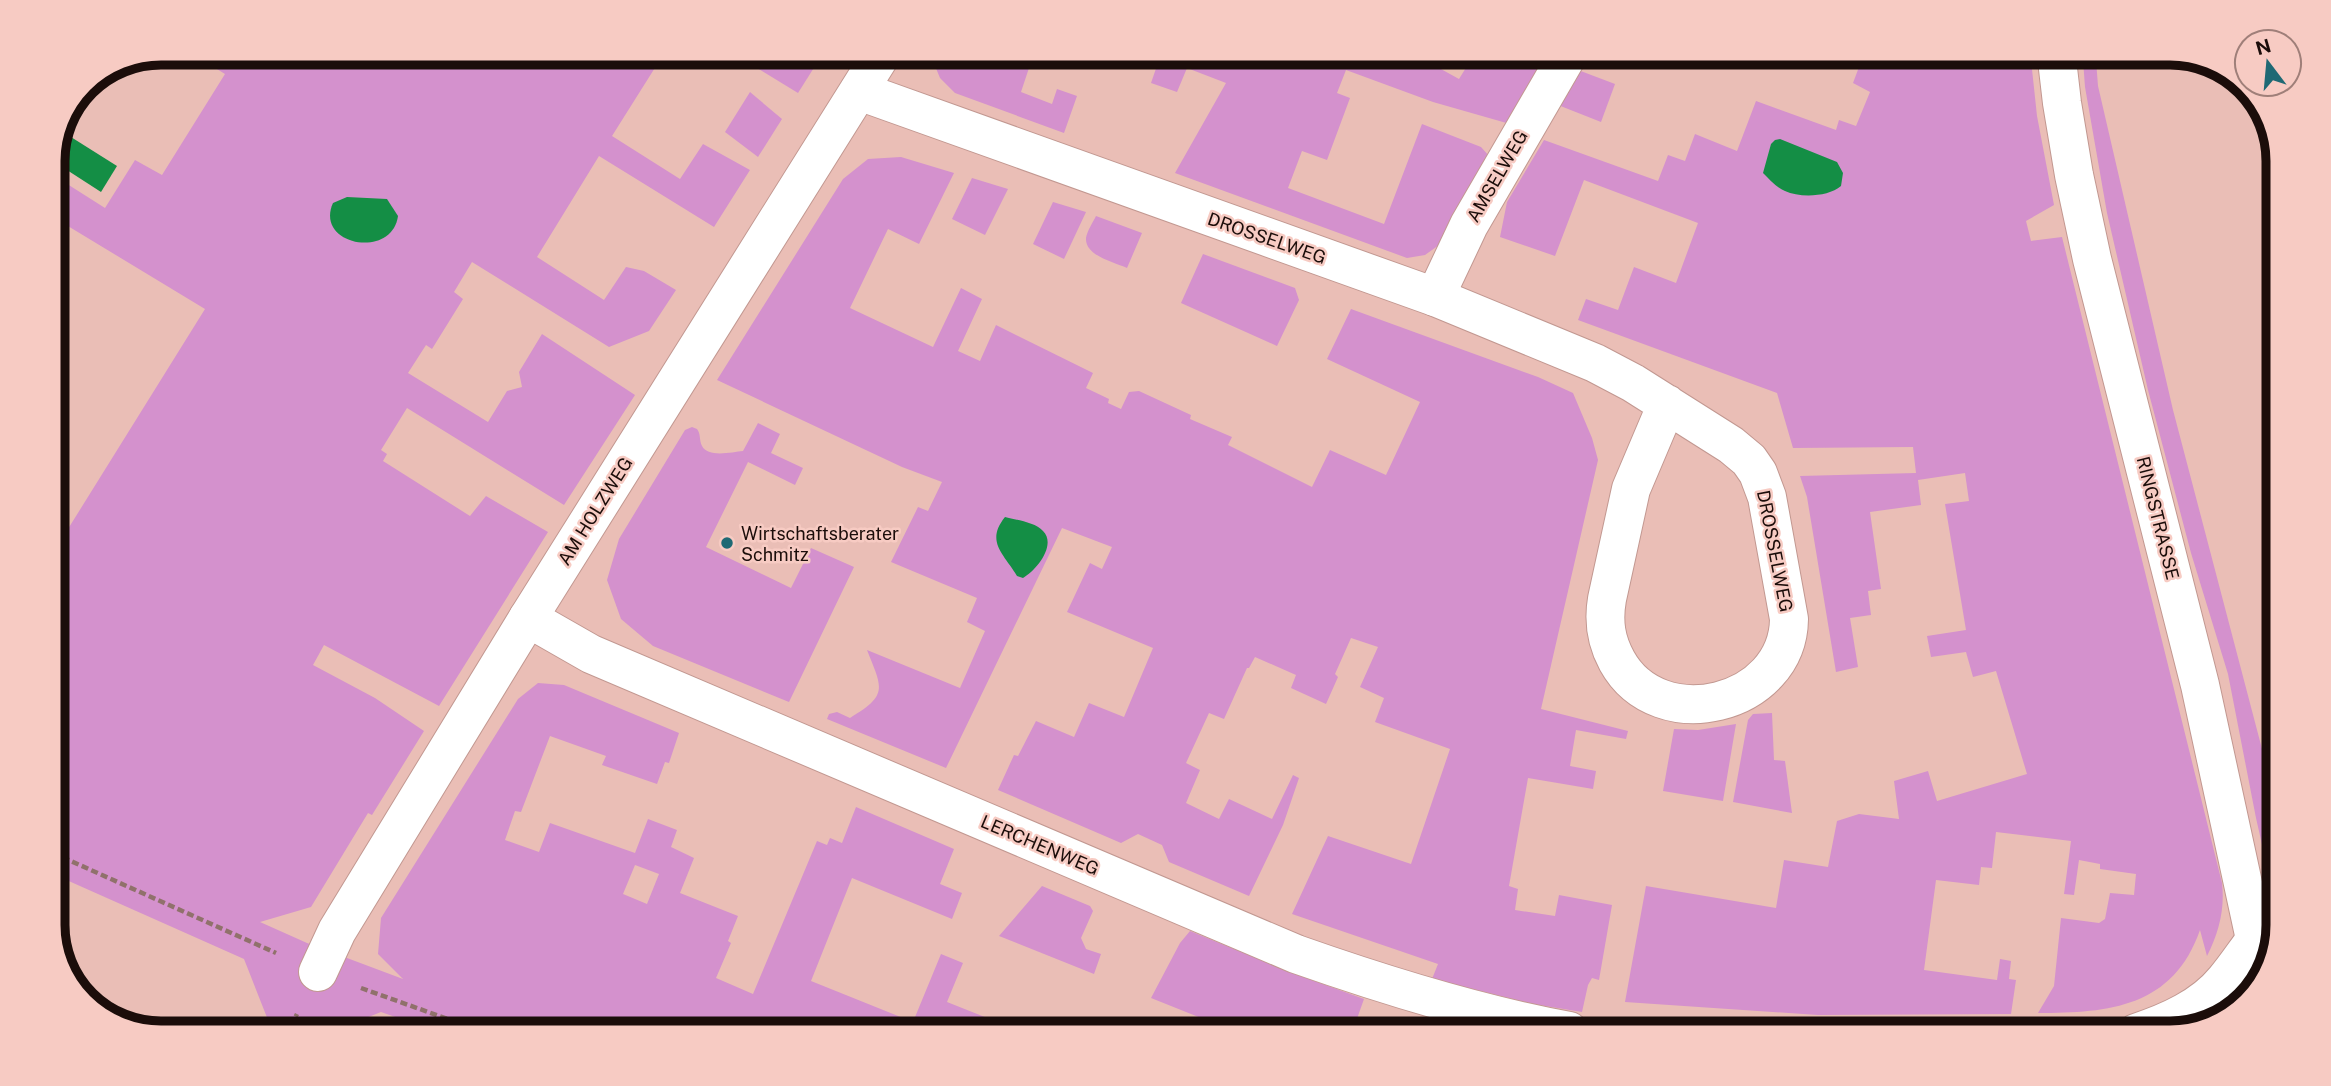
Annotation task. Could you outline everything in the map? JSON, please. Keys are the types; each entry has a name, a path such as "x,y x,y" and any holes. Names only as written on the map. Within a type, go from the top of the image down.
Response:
{"street":[{"name":"AM HOLZWEG","path":"318,972 337,931 528,618 875,65"},
{"name":"AMSELWEG","path":"1435,297 1469,225 1562,65"},
{"name":"RINGSTRASSE","path":"2058,65 2074,175 2092,258 2200,685 2259,958"},
{"name":"DROSSELWEG","path":"859,91 1435,297 1595,363 1633,383 1667,404 1741,452 1758,473 1767,497 1789,619 1784,649 1763,677 1749,689 1716,702 1696,704 1665,701 1638,688 1623,671 1606,634 1605,607 1626,506 1636,475 1667,404"},
{"name":"LERCHENWEG","path":"528,618 604,660 1296,954 1395,986 1450,1017 1496,1021"},
{"path":"2168,1021 2203,1001 2224,982 2259,958"}],"path":[{"path":"65,858 318,972 453,1021"}],"shaded area":[{"path":"210,65 657,65 612,136 680,179 703,144 750,170 714,227 599,156 537,257 604,300 626,267 644,271 676,290 649,331 609,347 472,262 454,292 463,299 432,349 426,345 408,373 488,422 507,391 522,387 519,372 542,334 635,395 564,505 407,408 381,450 387,454 383,461 470,516 486,496 548,532 439,706 324,645 313,665 375,698 424,731 372,815 368,813 311,907 260,922 307,943 403,979 378,954 381,918 518,699 538,683 564,685 679,733 669,763 665,762 657,784 602,765 606,756 550,736 521,812 515,811 505,840 539,852 550,823 635,853 648,819 677,830 671,847 694,858 680,893 738,916 728,941 731,943 716,978 753,994 817,841 827,845 830,838 842,843 856,807 954,849 940,884 962,893 952,919 852,878 811,981 911,1021 407,1021 381,1012 358,1021 268,1021 244,959 65,879 65,534 205,309 65,224 65,183 105,208 135,160 162,175 225,74","holes":["635,865 659,874 647,904 623,894"]},
{"path":"752,65 816,65 798,93"},
{"path":"935,65 1030,65 1021,92 1052,104 1057,89 1077,96 1064,133 955,93 940,78"},
{"path":"1157,65 1434,65 1459,79 1468,65 1545,65 1510,124 1433,102 1346,70 1337,93 1350,98 1327,160 1302,151 1288,188 1384,224 1422,124 1481,147 1489,156 1439,245 1425,255 1407,258 1175,173 1226,83 1187,68 1177,92 1151,83"},
{"path":"1860,65 2032,65 2037,116 2054,205 2026,221 2031,241 2062,237 2222,883 2220,920 2207,956 2200,930 2188,956 2173,975 2156,990 2114,1007 2065,1013 2038,1013 2054,986 2061,918 2099,923 2105,919 2110,893 2134,895 2136,874 2100,869 2100,864 2079,860 2074,895 2064,894 2071,841 1996,832 1992,868 1981,867 1979,885 1936,880 1924,970 1997,980 2000,959 2011,961 2009,979 2016,980 2011,1014 1818,1015 1625,1002 1646,886 1776,908 1784,860 1828,867 1837,821 1859,814 1899,819 1894,781 1928,771 1937,801 2027,774 1996,671 1973,677 1966,652 1931,657 1927,636 1966,630 1945,504 1969,501 1965,473 1918,480 1921,505 1870,512 1881,589 1868,591 1871,615 1850,618 1858,667 1836,672 1807,497 1800,476 1916,473 1913,447 1793,448 1777,393 1578,320 1586,299 1618,310 1634,267 1676,283 1698,223 1584,180 1555,256 1500,237 1507,202 1544,140 1658,181 1668,155 1685,161 1695,134 1737,151 1756,101 1836,130 1839,120 1856,126 1870,92 1853,83"},
{"path":"2083,65 2096,65 2098,86 2173,410 2266,764 2266,862 2228,674 2191,553 2148,390 2107,213"},
{"path":"1578,70 1615,84 1601,122 1558,105"},
{"path":"750,92 782,119 758,157 725,132"},
{"path":"68,135 117,166 101,192 65,169"},
{"path":"1780,139 1837,162 1843,173 1841,186 1822,194 1806,195 1791,193 1776,186 1763,173 1771,144"},
{"path":"901,157 954,173 919,244 888,229 850,308 933,347 961,288 982,299 958,351 980,361 996,325 1093,373 1086,388 1109,399 1108,403 1121,409 1129,392 1139,391 1191,415 1190,419 1232,437 1228,445 1312,487 1330,450 1386,475 1420,402 1327,359 1351,309 1538,377 1573,393 1598,460 1541,709 1628,731 1626,739 1576,730 1570,766 1596,771 1593,789 1528,778 1509,886 1518,889 1515,910 1555,916 1559,895 1612,905 1599,980 1592,978 1588,985 1582,1012 1533,1004 1432,979 1438,964 1292,914 1328,836 1411,864 1450,749 1375,722 1384,698 1360,687 1378,647 1351,638 1335,674 1338,677 1326,704 1291,688 1296,675 1255,657 1247,668 1224,719 1209,713 1186,763 1200,770 1186,803 1219,819 1229,799 1272,819 1293,775 1299,778 1283,825 1249,896 1169,862 1162,845 1138,834 1121,843 998,790 1014,755 1018,756 1036,721 1074,737 1089,703 1124,717 1153,648 1067,612 1090,563 1102,569 1112,547 1062,528 946,768 827,719 829,714 837,712 850,718 863,710 876,696 879,690 878,682 867,650 960,688 985,631 967,622 977,598 891,562 918,507 928,511 942,482 902,467 717,380 843,179 868,159"},
{"path":"972,178 1008,189 985,235 952,219"},
{"path":"347,197 387,199 398,216 393,230 383,238 370,242 356,242 344,237 334,229 330,217 333,203"},
{"path":"1053,202 1086,212 1064,259 1033,244"},
{"path":"1096,216 1142,233 1127,268 1101,258 1087,244 1086,238"},
{"path":"1203,254 1295,288 1299,300 1277,346 1181,303"},
{"path":"758,423 780,434 771,453 803,468 795,485 748,462 706,547 791,588 811,548 854,567 789,702 653,646 621,619 607,580 619,539 685,430 692,427 697,429 705,450 727,453 743,451"},
{"path":"1005,517 1035,525 1047,537 1048,543 1043,557 1034,570 1023,578 1017,576 999,548 997,534"},
{"path":"1772,713 1774,760 1785,761 1792,813 1733,802 1748,720 1753,714"},
{"path":"1736,724 1723,801 1663,791 1674,729 1698,730"},
{"path":"1042,886 1090,906 1093,911 1081,938 1086,949 1101,954 1094,974 999,936"},
{"path":"1190,931 1364,999 1356,1021 1208,1021 1151,998 1180,943"},
{"path":"941,954 963,963 947,1002 995,1021 913,1021"}],"place":[{"name":"Wirtschaftsberater Schmitz","path":"727,543"}]}
